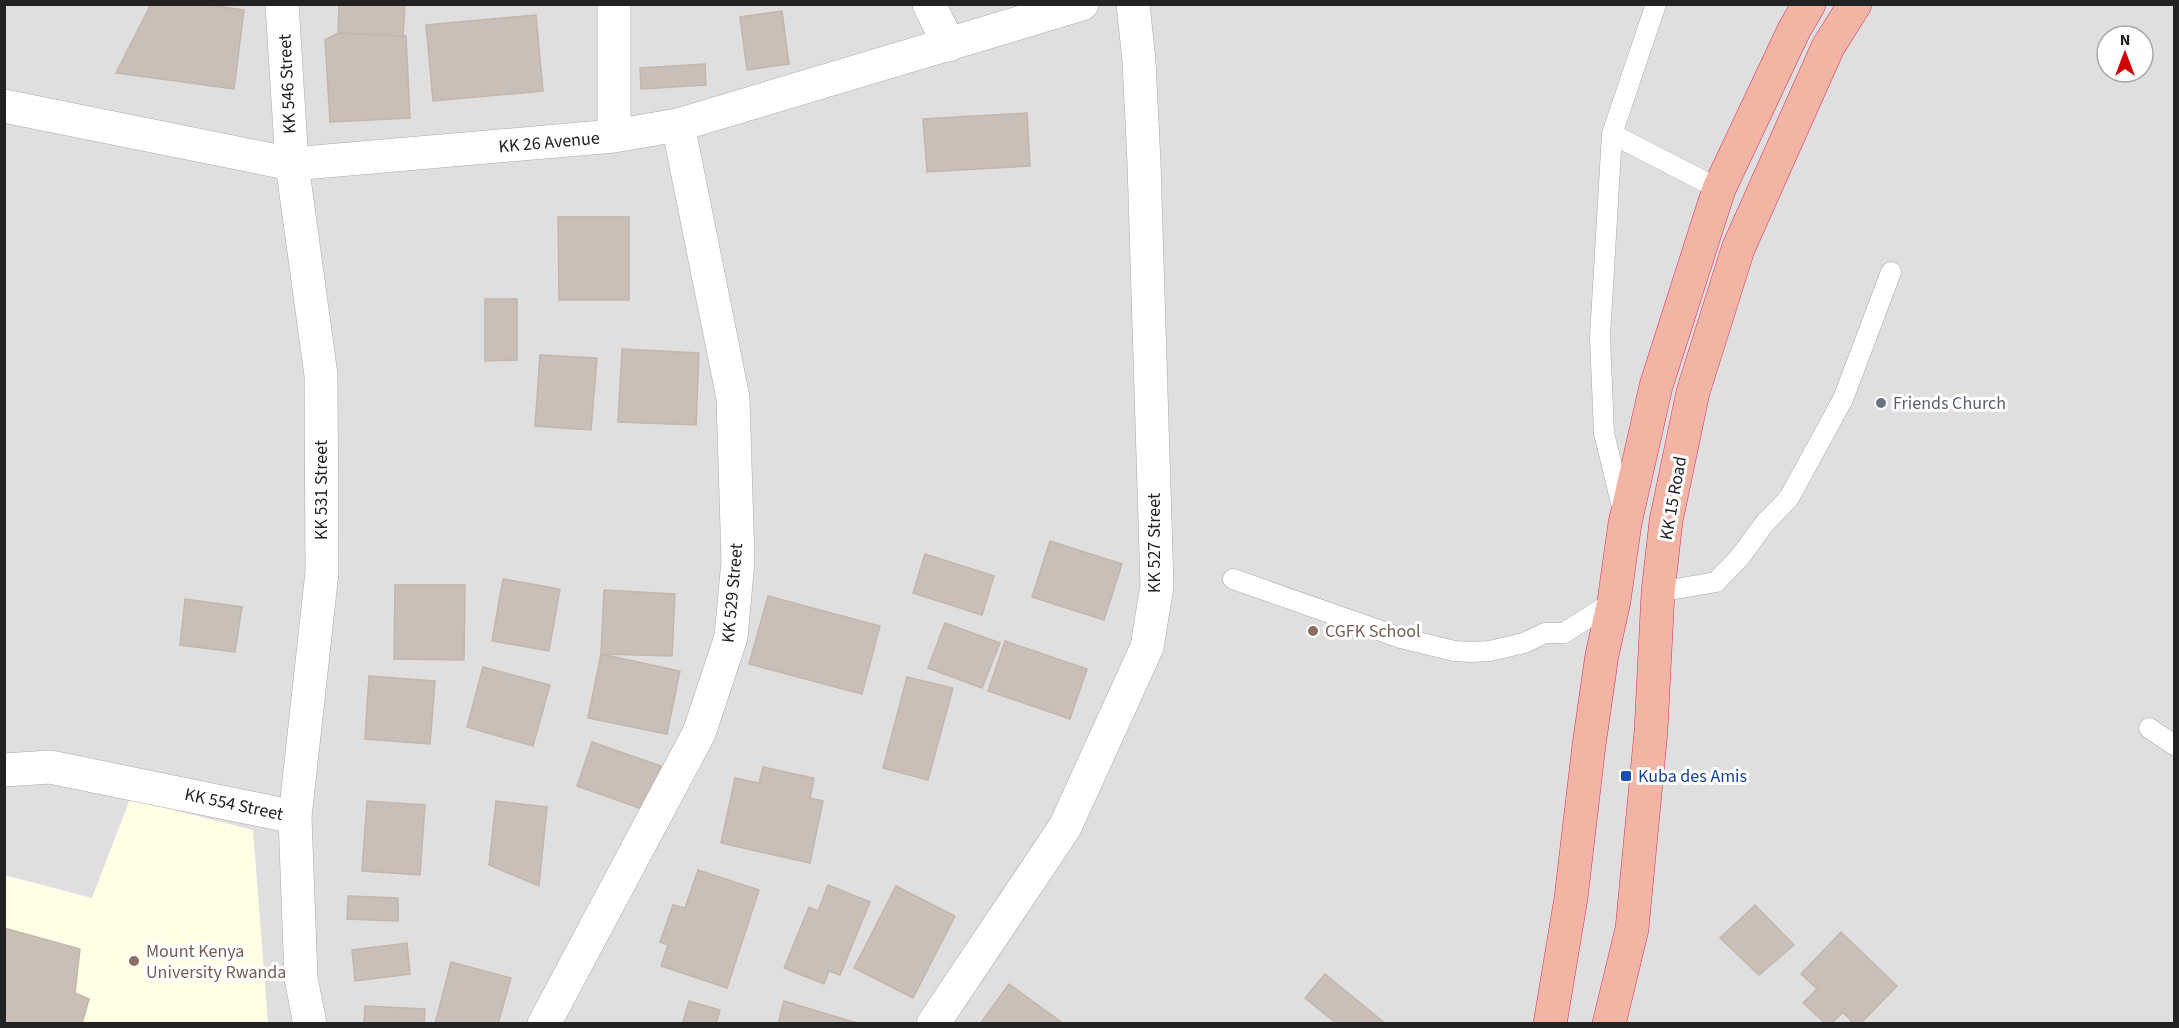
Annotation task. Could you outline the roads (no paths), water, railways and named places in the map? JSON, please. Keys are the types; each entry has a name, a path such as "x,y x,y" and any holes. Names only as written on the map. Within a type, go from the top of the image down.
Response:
{"highway":[{"path":"1550,1023 1572,898 1589,745 1602,655 1614,601 1626,523 1656,386 1719,189 1794,30 1809,4"},
{"name":"KK 15 Road","path":"1609,1023 1632,930 1651,731 1658,592 1666,521 1693,392 1738,249 1828,47 1855,4"}],"street":[{"name":"KK 546 Street","path":"282,4 292,164"},
{"path":"614,4 614,136"},
{"path":"929,4 949,45"},
{"name":"KK 26 Avenue","path":"4,106 292,164 614,136 678,124 1082,4"},
{"name":"KK 527 Street","path":"933,1023 1065,828 1147,647 1157,586 1144,163 1139,62 1133,4"},
{"name":"KK 529 Street","path":"544,1023 699,733 731,637 738,561 732,398 678,124"},
{"name":"KK 531 Street","path":"292,164 321,375 322,561 295,817"},
{"name":"KK 554 Street","path":"4,770 50,767 295,817 301,978 310,1023"}],"lane":[{"path":"1626,523 1604,433 1600,338 1612,134 1656,4"},
{"path":"1612,134 1719,189"},
{"path":"1658,592 1716,582 1789,498 1843,399 1891,272"},
{"path":"1233,579 1401,638 1454,651 1471,652 1490,651 1524,644 1545,633 1564,633 1614,601"},
{"path":"2149,728 2175,745"}],"place":[{"name":"Friends Church","path":"1881,403"},
{"name":"CGFK School","path":"1313,631"},
{"name":"Kuba des Amis","path":"1626,776"},
{"name":"Mount Kenya University Rwanda","path":"134,961"}]}
